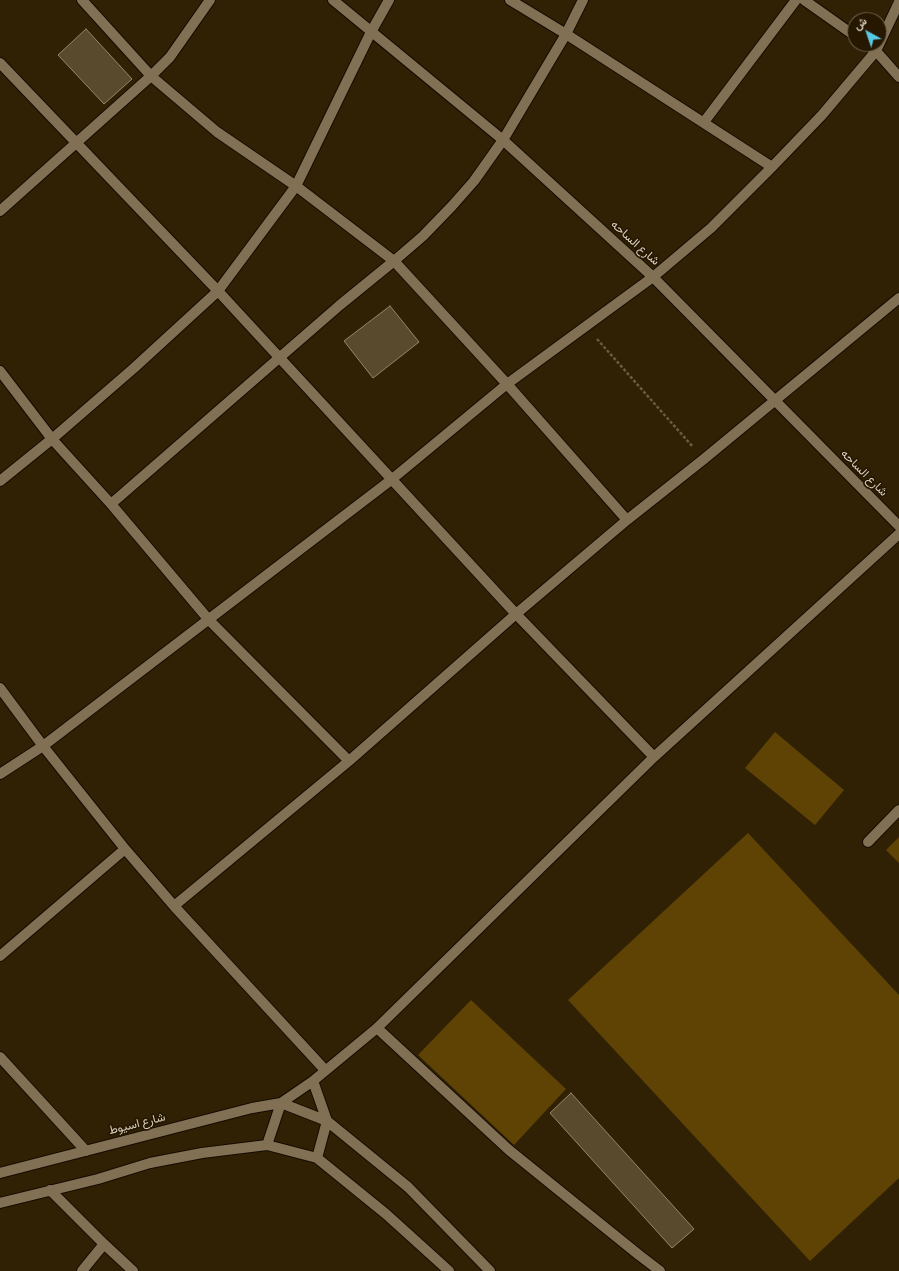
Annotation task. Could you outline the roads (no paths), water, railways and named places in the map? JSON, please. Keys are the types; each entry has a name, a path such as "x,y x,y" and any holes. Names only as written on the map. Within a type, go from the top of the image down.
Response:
{"street":[{"path":"82,0 151,76 217,132 296,186 394,261 507,384 627,520"},
{"path":"0,211 151,76 170,57 210,0"},
{"name":"شارع الساحه","path":"333,0 503,140 653,277 899,526"},
{"path":"0,481 52,439 134,368 218,290 296,186 371,32 389,0"},
{"path":"510,0 566,34 772,167"},
{"path":"111,504 340,305 394,261 452,206 474,180 503,140 566,34 582,0"},
{"path":"704,122 796,0"},
{"path":"804,0 847,30"},
{"path":"887,28 899,2"},
{"path":"0,774 43,746 209,620 391,480 507,384 653,277 711,228 772,167 822,115 875,52"},
{"path":"877,52 899,77"},
{"path":"0,63 218,290 391,480 516,614 654,757"},
{"path":"174,906 349,761 516,614 627,520 704,460 899,298"},
{"path":"0,371 52,439 111,504 209,620 349,761"},
{"path":"267,1145 281,1103 313,1081 376,1028 654,757 899,534"},
{"path":"0,688 43,746 125,849 174,906 325,1070"},
{"path":"868,842 899,810"},
{"path":"0,956 125,849"},
{"path":"376,1028 509,1150 660,1271"},
{"path":"0,1057 86,1151"},
{"path":"313,1081 327,1121 317,1158"},
{"path":"281,1103 327,1121 408,1187 490,1271"},
{"name":"شارع اسيوط","path":"0,1173 252,1108 281,1103"},
{"path":"0,1204 150,1163 202,1153 267,1145 317,1158 386,1214 449,1271"},
{"path":"50,1190 133,1271"},
{"path":"82,1271 104,1244"}]}
